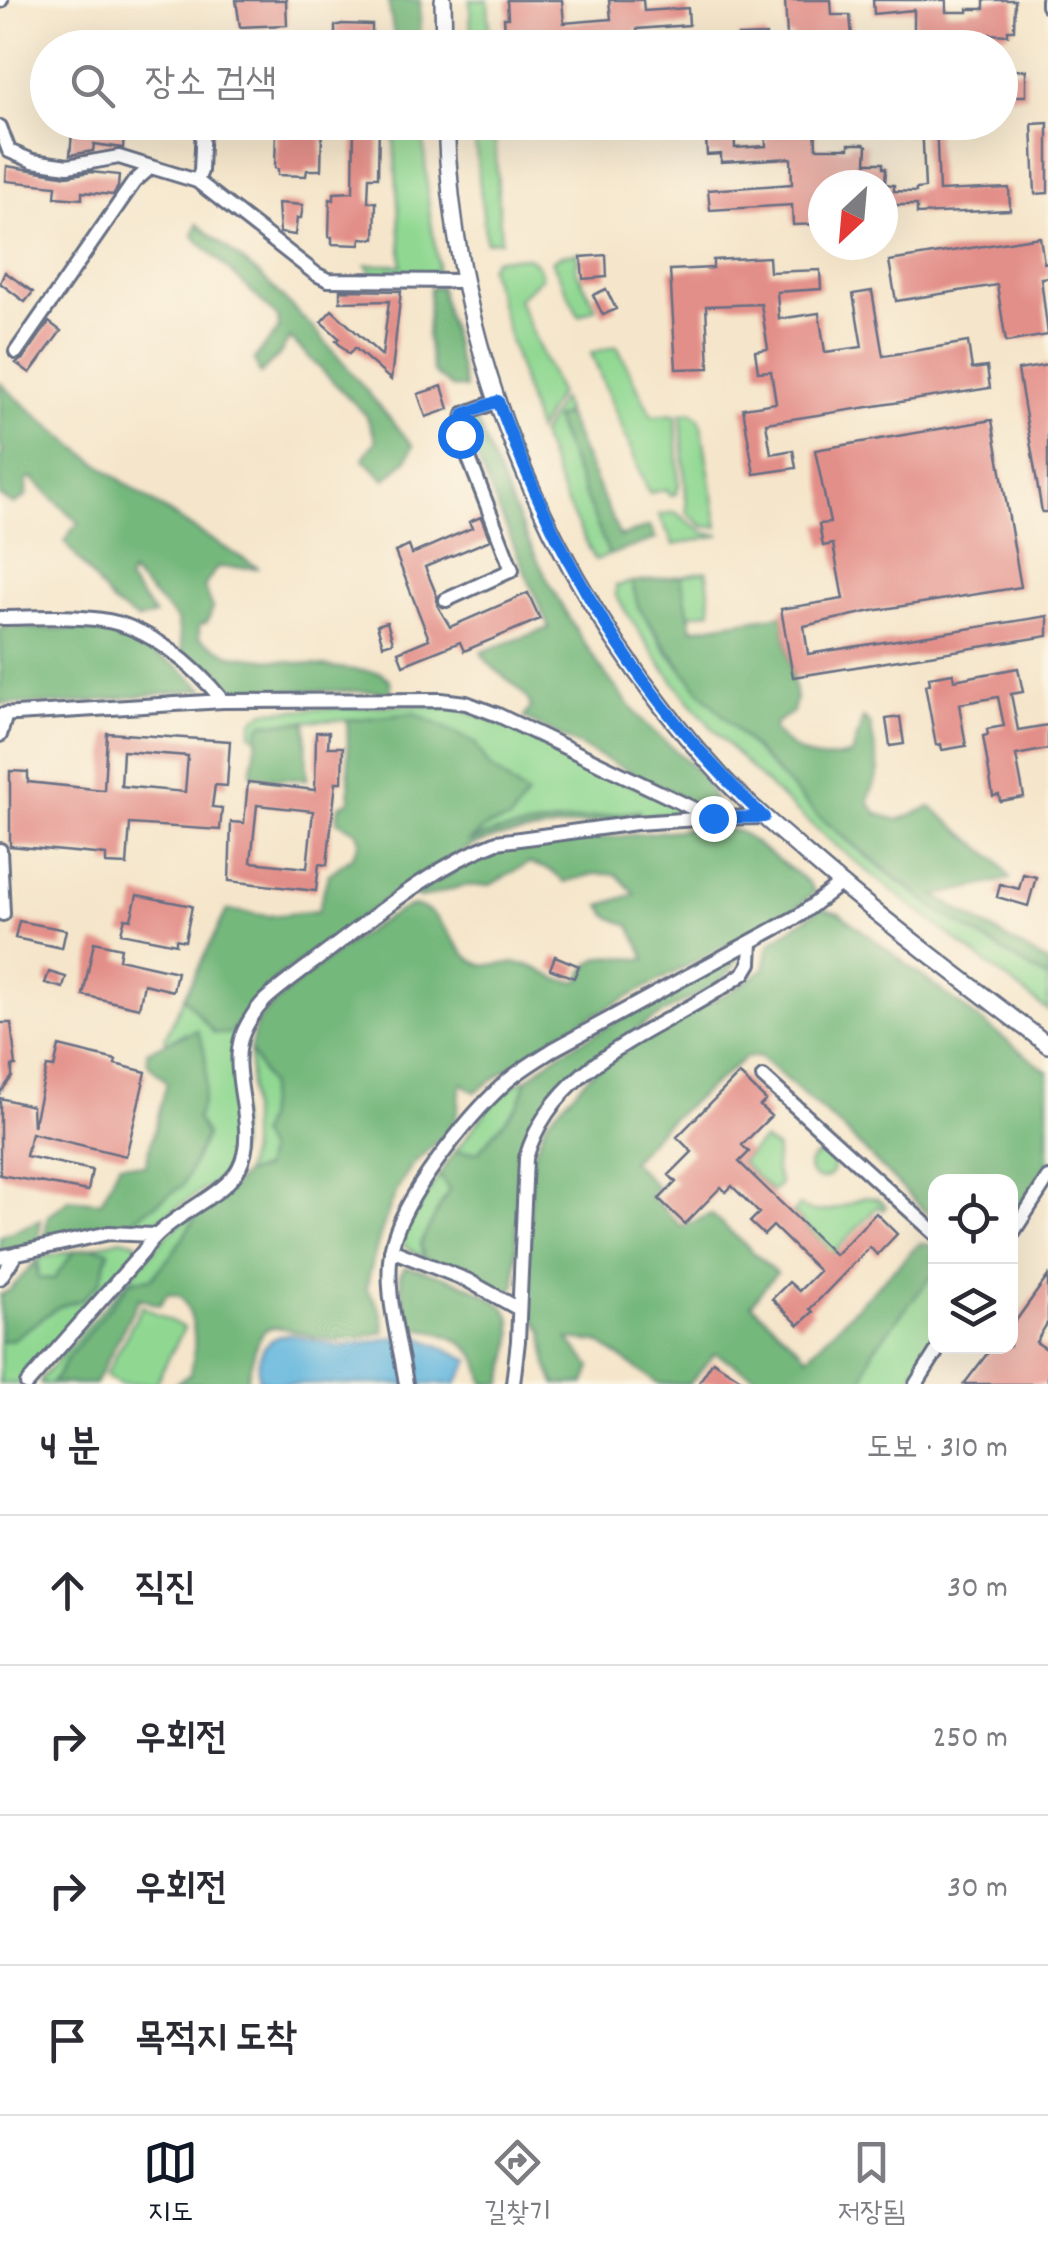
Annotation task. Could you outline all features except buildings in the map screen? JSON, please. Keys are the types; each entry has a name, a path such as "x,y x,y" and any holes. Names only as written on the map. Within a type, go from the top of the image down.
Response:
{"street":[{"path":"443,0 444,30"},
{"path":"0,127 9,151 33,161 68,166 119,157 197,181 328,280 465,281"},
{"path":"197,181 202,140"},
{"path":"447,140 455,232 498,401 525,475 605,627 662,706 723,778 764,817 840,884 1048,1046"},
{"path":"16,352 134,182 151,168"},
{"path":"446,600 512,570 460,435 464,414 498,401"},
{"path":"0,618 122,624 200,672 223,701"},
{"path":"0,735 3,715 223,701 441,700 498,715 713,818"},
{"path":"28,1384 143,1252 153,1235 228,1181 239,1168 244,1129 241,1039 262,1002 409,889 497,842 636,823 764,817"},
{"path":"0,850 3,914"},
{"path":"406,1384 391,1250 397,1228 424,1181 485,1104 519,1071 800,915 840,884"},
{"path":"512,1384 526,1158 532,1136 544,1116 593,1064 744,973 750,963 752,942"},
{"path":"763,1077 928,1227"},
{"path":"1018,1225 1048,1178"},
{"path":"0,1257 108,1233 153,1235"},
{"path":"391,1250 467,1280 519,1309"},
{"path":"0,1278 17,1253"},
{"path":"916,1384 935,1354"}],"green space":[{"path":"388,0 420,0 421,30 393,30"},
{"path":"470,0 488,0 489,30 471,30"},
{"path":"394,140 423,140 437,271 405,276 379,274 371,273 366,265 402,265"},
{"path":"475,140 495,140 501,241 486,242"},
{"path":"197,224 262,277 317,332 413,446 407,459 385,480 363,458 376,440 366,415 290,338 260,374 254,359 279,329 278,317 193,236"},
{"path":"578,253 576,270 596,308 579,316 552,261"},
{"path":"527,257 537,265 541,278 518,299 559,393 537,431 489,267 494,259"},
{"path":"440,287 465,388 451,387 433,372 427,336 430,288"},
{"path":"617,346 652,416 676,414 676,494 669,495 667,489 649,493 591,353"},
{"path":"0,383 124,483 259,568 217,567 204,587 213,608 207,622 199,626 199,638 230,655 381,673 390,680 391,692 226,689 183,653 177,620 131,573 128,581 155,615 138,620 113,604 65,542 80,524 32,478 27,480 26,496 14,505 0,496"},
{"path":"561,399 566,414 554,420 609,555 595,560 565,500 540,435"},
{"path":"691,412 701,423 718,527 704,527 687,513 681,414"},
{"path":"566,414 620,537 650,526 656,539 609,555 554,419"},
{"path":"469,419 477,422 528,540 568,617 643,721 705,781 715,805 702,808 524,718 531,707 527,699 486,660 481,652 549,628 470,443 466,426"},
{"path":"675,512 705,533 720,535 674,545 659,515"},
{"path":"707,571 711,611 688,615 681,576"},
{"path":"681,576 692,629 782,615 796,699 793,712 776,723 774,730 800,753 829,758 852,754 863,718 870,724 879,771 868,801 877,814 898,820 931,807 998,861 1010,879 935,896 1048,963 1048,979 936,909 819,817 696,687 638,607 632,582"},
{"path":"632,582 646,619 668,653 792,790 899,882 1048,979 1048,1011 819,831 734,751 674,681 616,596 616,586"},
{"path":"0,627 113,631 178,667 204,689 68,704 0,704"},
{"path":"411,705 455,708 486,718 680,807 683,813 638,816 638,811 496,832 463,843 488,826 510,820 526,796 489,766 475,743 415,713 264,723 257,737 251,734 253,721 265,711"},
{"path":"415,713 475,743 489,766 527,796 510,820 488,826 468,842 496,832 639,811 638,816 498,837 474,845 410,882 271,983 229,1034 214,1033 184,997 227,910 269,916 318,911 328,875 352,857 360,841 357,832 337,821 339,806 350,801 347,720"},
{"path":"306,722 307,779 251,774 259,728 264,723"},
{"path":"714,826 740,832 809,883 815,892 793,910 560,1033 475,1092 462,1083 454,1121 404,1178 378,1242 366,1289 379,1309 384,1332 334,1340 270,1328 258,1342 248,1384 175,1384 190,1374 194,1334 181,1296 168,1293 159,1305 139,1298 95,1384 52,1384 68,1357 132,1280 152,1278 202,1207 244,1174 263,1169 267,1152 259,1135 269,1086 250,1050 259,1020 286,993 382,921 414,906 430,912 463,952 481,964 521,964 561,980 579,981 599,958 646,959 630,926 608,916 601,905 635,894 616,874 595,874 564,882 550,870 529,863 490,885 462,886 422,898 414,896 486,851"},
{"path":"821,908 839,913 1048,1072 1048,1164 1018,1211 1018,1174 928,1174 928,1214 842,1128 759,1056 745,1058 664,1125 631,1161 657,1187 650,1196 682,1227 711,1214 776,1273 751,1304 808,1356 920,1243 928,1245 928,1281 873,1350 862,1384 769,1384 715,1353 689,1384 659,1384 598,1342 568,1339 591,1367 585,1384 555,1384 547,1365 543,1331 527,1308 532,1158 547,1120 595,1070 764,969 769,944"},
{"path":"739,957 734,966 720,981 612,1046 569,1081 536,1119 523,1155 515,1285 508,1294 424,1258 420,1244 449,1190 439,1175 455,1152 478,1152 519,1104 527,1079 558,1054"},
{"path":"184,997 214,1033 238,1027 246,1013 239,1033 239,1146 231,1171 155,1222 120,1229 183,1185 206,1135 196,1119 185,1033 167,1043 165,1038"},
{"path":"197,1030 206,1074 196,1119 206,1135 183,1185 120,1229 44,1242 48,1216 70,1199 101,1202 120,1163 145,1166 167,1082 148,1064 147,1051"},
{"path":"250,1050 269,1086 259,1135 267,1152 263,1169 244,1174 250,1150"},
{"path":"527,1079 519,1104 478,1152 455,1152 496,1101"},
{"path":"763,1140 777,1149 775,1168 780,1184 772,1192 741,1162"},
{"path":"821,1155 830,1158 830,1176 821,1179 812,1176 809,1167 812,1158"},
{"path":"439,1175 449,1190 420,1244 424,1258 405,1247 402,1236"},
{"path":"865,1197 886,1206 883,1210 878,1206 825,1262 826,1246 793,1213 800,1206 832,1210"},
{"path":"202,1207 152,1278 132,1280 68,1357 52,1384 40,1384 166,1236"},
{"path":"41,1220 38,1243 0,1252 0,1236"},
{"path":"121,1239 135,1242 139,1249 27,1377 18,1384 0,1384 0,1342 13,1339 58,1307 81,1300 109,1252 92,1247"},
{"path":"92,1247 109,1251 100,1282 81,1300 58,1307 13,1339 0,1342 0,1295 10,1290 36,1261 38,1278 54,1279 74,1251"},
{"path":"74,1251 55,1280 38,1278 39,1258"},
{"path":"405,1267 462,1284 503,1306 512,1331 502,1384 484,1384 476,1357 460,1342 434,1331 407,1328 400,1275"},
{"path":"928,1280 928,1347 907,1384 862,1384 873,1350"},
{"path":"142,1306 184,1328 155,1384 120,1384 105,1376"}],"water":[{"path":"289,1334 342,1347 413,1334 470,1360 456,1384 273,1384 258,1379 263,1349 273,1339"}],"route":[{"path":"460,435 464,414 498,401 525,475 597,614 662,706 723,778 764,817 713,818"}]}
